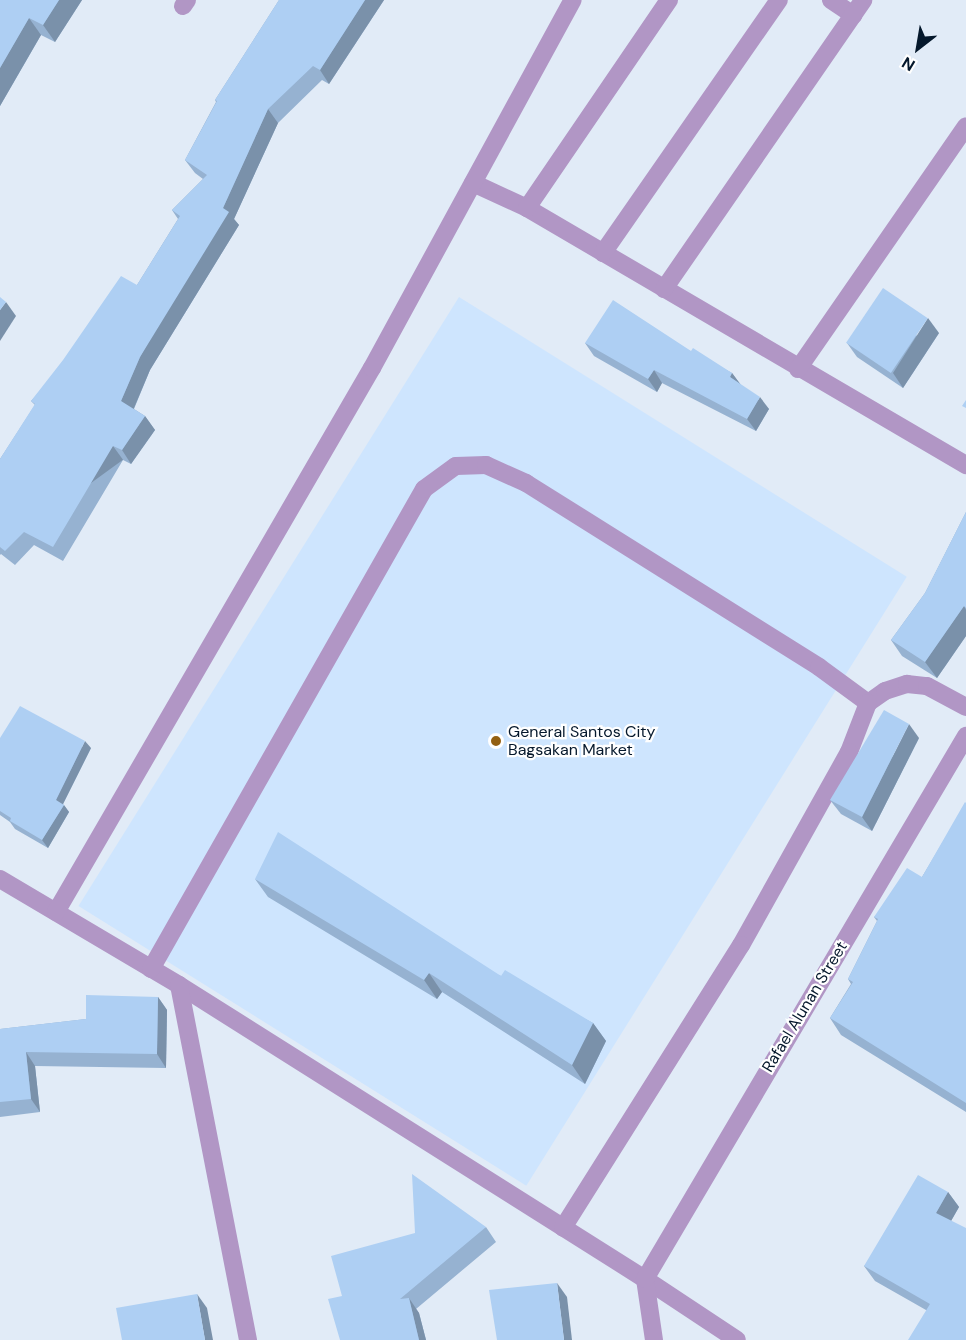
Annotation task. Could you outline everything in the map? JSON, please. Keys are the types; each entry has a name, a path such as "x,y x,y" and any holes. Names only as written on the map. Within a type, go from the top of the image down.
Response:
{"street":[{"path":"56,912 372,369 573,0"},
{"path":"527,208 669,0"},
{"path":"603,253 778,0"},
{"path":"664,289 858,8 831,0"},
{"path":"798,369 966,126"},
{"path":"473,183 527,208 798,369 966,465"},
{"path":"151,969 424,489 456,466 486,465 526,483 819,667 868,703"},
{"path":"563,1228 741,945 834,781 868,703 885,691 906,684 927,686 966,707"},
{"name":"Rafael Alunan Street","path":"645,1279 966,736"},
{"path":"0,879 179,985 645,1279 736,1340"},
{"path":"179,985 248,1340"},
{"path":"645,1279 654,1340"}],"shaded area":[{"name":"General Santos City Bagsakan Market","path":"459,297 907,577 526,1186 79,906"}],"building":[{"path":"0,0 59,0 43,25 29,18 0,68"},
{"path":"279,0 365,0 320,70 313,66 268,109 223,208 229,212 140,357 121,401 145,416 122,450 113,446 53,547 24,532 5,551 0,547 0,459 35,404 31,401 63,360 121,276 137,285 180,216 172,210 207,175 185,160 217,101 215,100"},
{"path":"883,288 928,318 891,373 846,343"},
{"path":"0,297 6,302 0,310"},
{"path":"613,300 691,351 693,348 732,373 730,377 760,397 747,419 654,370 648,379 585,343"},
{"path":"966,512 966,608 964,606 925,662 891,640 925,593"},
{"path":"20,706 85,741 56,800 64,805 42,840 10,821 11,818 0,811 0,738"},
{"path":"884,710 909,724 862,817 830,800"},
{"path":"965,802 966,1103 830,1018 853,982 848,979 878,919 874,917 907,868 922,877"},
{"path":"278,832 501,976 505,970 593,1023 572,1065 429,973 424,980 255,879"},
{"path":"86,995 158,997 157,1054 26,1052 31,1099 0,1102 0,1029 86,1019"},
{"path":"412,1174 486,1227 400,1299 409,1298 419,1340 340,1340 328,1299 342,1296 331,1256 415,1233"},
{"path":"918,1175 948,1192 936,1213 966,1228 966,1340 908,1340 930,1304 864,1266"},
{"path":"557,1283 564,1340 497,1340 489,1290"},
{"path":"197,1294 205,1340 122,1340 116,1308"}],"place":[{"name":"General Santos City Bagsakan Market","path":"496,741"}]}
